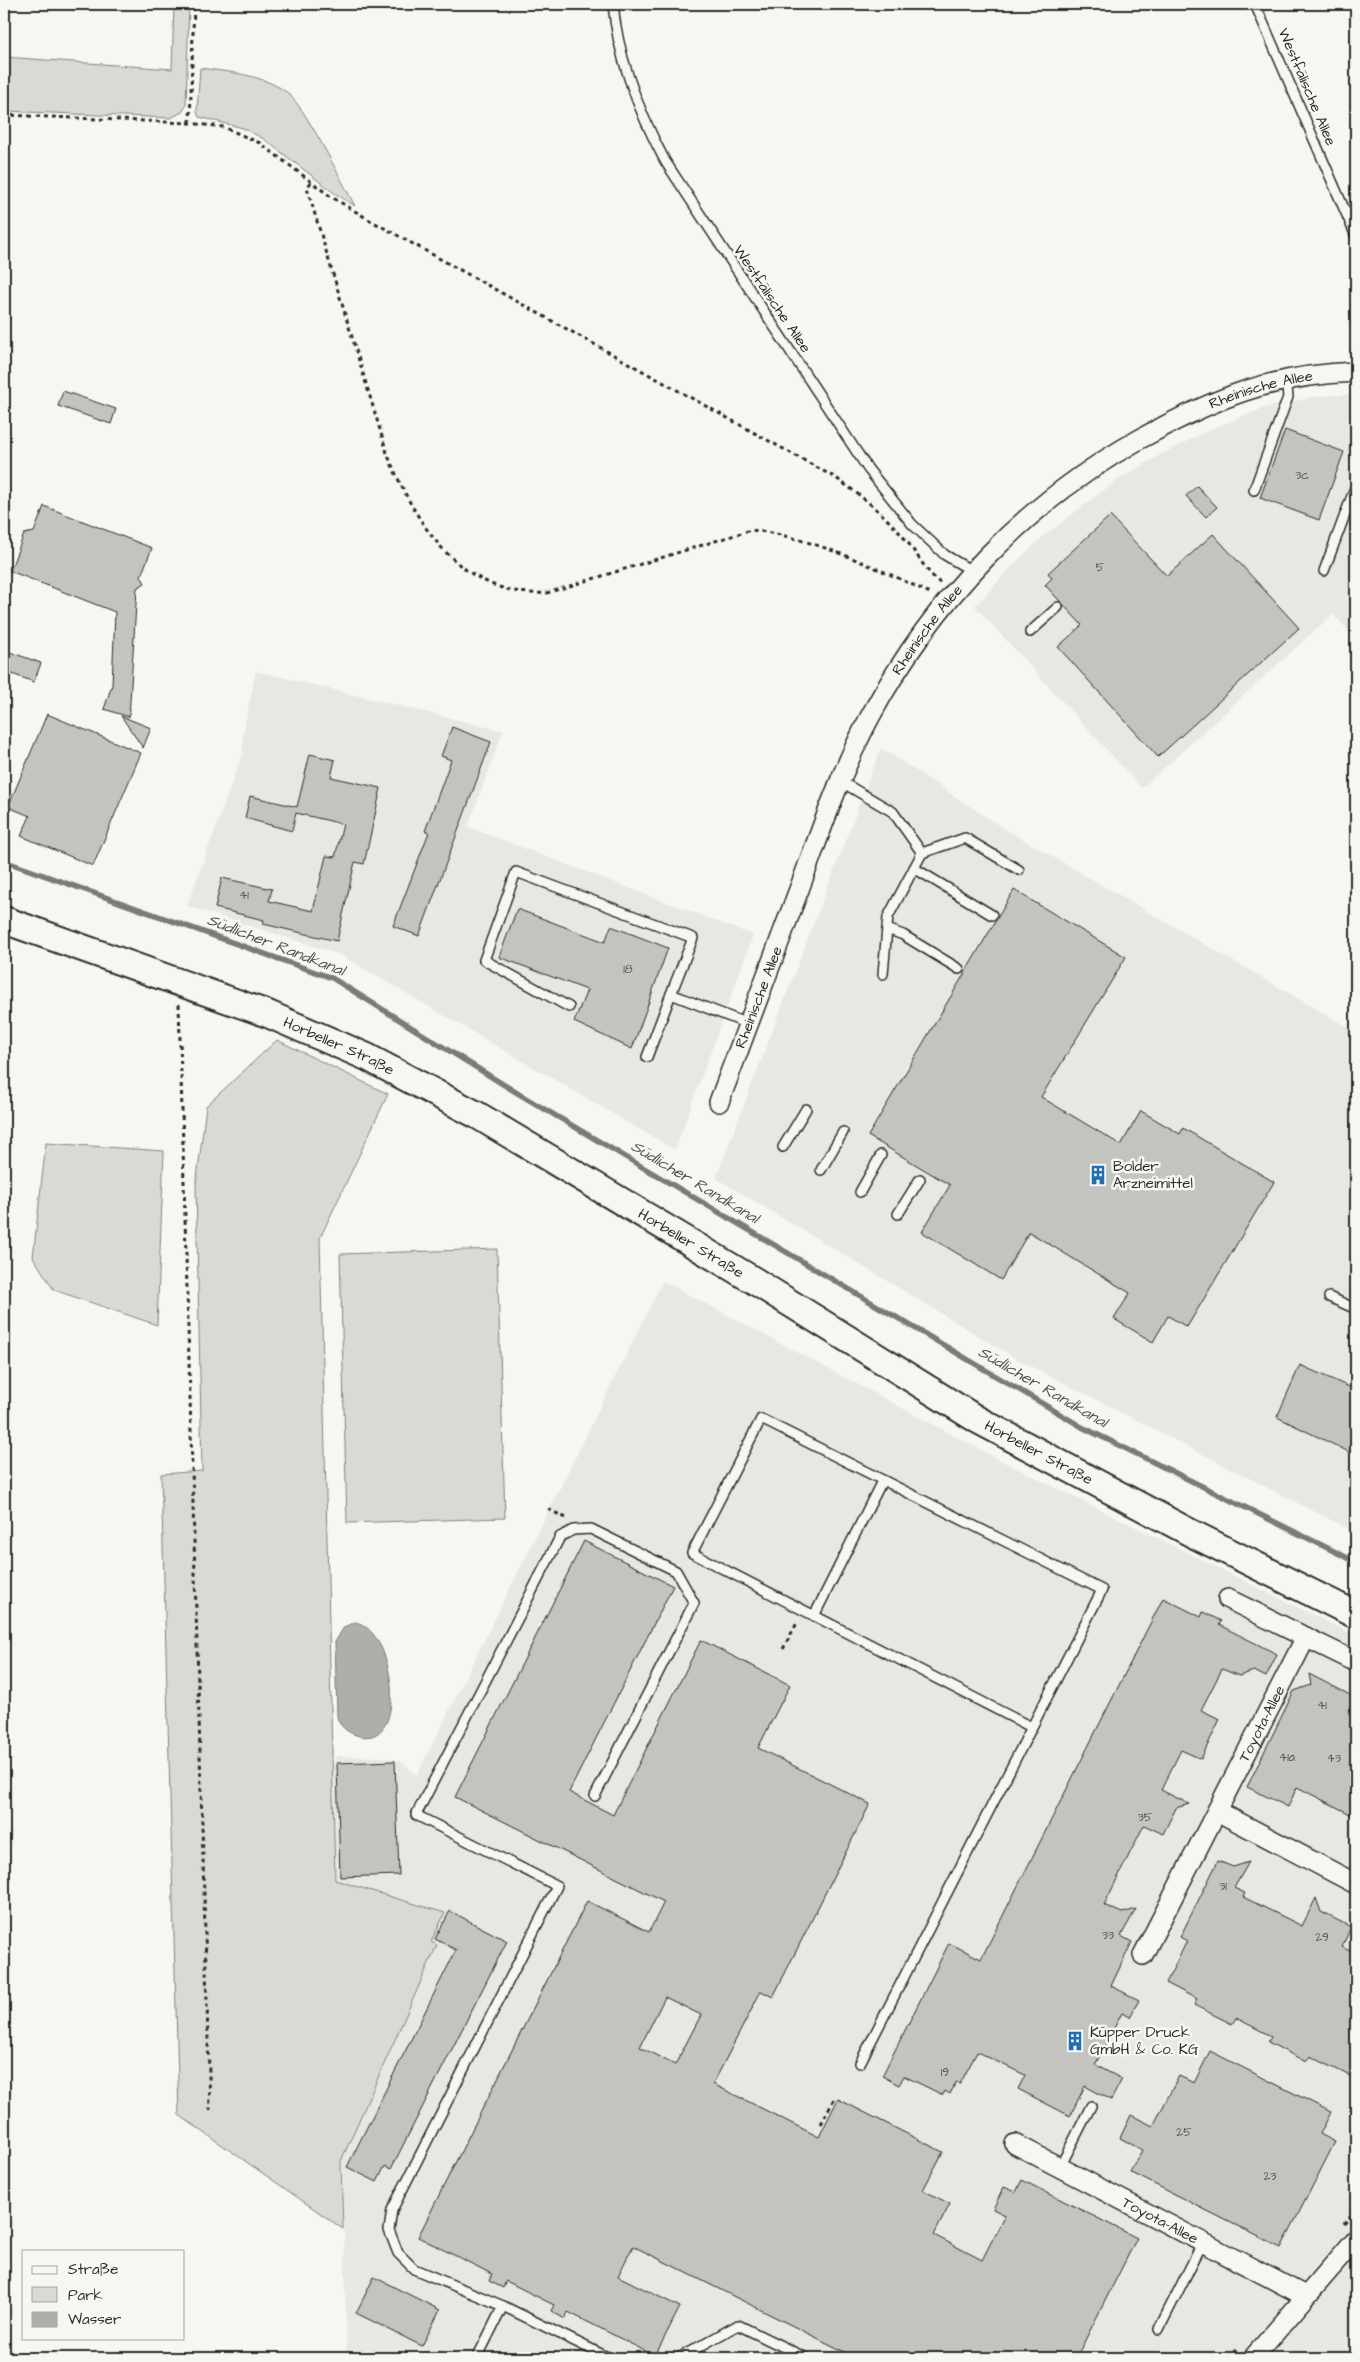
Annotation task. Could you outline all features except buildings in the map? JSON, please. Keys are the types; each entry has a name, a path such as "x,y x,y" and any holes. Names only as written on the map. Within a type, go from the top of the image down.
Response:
{"main road":[{"name":"Horbeller Straße","path":"4,920 268,1014 367,1057 477,1115 752,1280 978,1420 1191,1533 1356,1615"}],"street":[{"name":"Rheinische Allee","path":"719,1102 840,782 871,716 888,686 950,597 972,571 1016,527 1076,480 1116,452 1212,402 1252,387 1286,379 1356,372"},
{"path":"1228,1599 1356,1662"},
{"name":"Toyota-Allee","path":"1143,1955 1306,1637"},
{"path":"1217,1811 1356,1884"},
{"name":"Toyota-Allee","path":"1015,2144 1305,2296"},
{"path":"1253,2358 1356,2239"}],"lane":[{"name":"Westfälische Allee","path":"613,4 615,29 627,76 645,124 670,169 868,469 912,524 945,555 972,571"},
{"name":"Westfälische Allee","path":"1255,4 1356,236"},
{"path":"1254,490 1288,396 1286,379"},
{"path":"1324,571 1356,485"},
{"path":"1030,632 1058,607"},
{"path":"840,782 894,812 922,853"},
{"path":"883,974 888,917 922,853 965,838 1019,870"},
{"path":"914,868 992,916"},
{"path":"568,1007 484,960 516,872 693,938 648,1057"},
{"path":"887,929 903,935 959,969"},
{"path":"671,994 748,1024"},
{"path":"784,1147 806,1109"},
{"path":"821,1170 843,1132"},
{"path":"860,1192 881,1155"},
{"path":"898,1214 920,1179"},
{"path":"1329,1297 1356,1308"},
{"path":"860,2063 1102,1590 760,1418 692,1553 1031,1727"},
{"path":"814,1616 882,1481"},
{"path":"595,1796 694,1602 676,1570 592,1529 573,1530 560,1537 416,1815 556,1886 392,2210 388,2230 398,2253 414,2269 503,2306 609,2358"},
{"path":"1060,2167 1091,2106"},
{"path":"1159,2329 1204,2242"},
{"path":"477,2358 503,2306"},
{"path":"679,2358 738,2325 806,2358"}],"path":[{"path":"190,123 194,4"},
{"path":"4,115 190,123 223,127 245,135 278,155 330,196 368,220 836,478 863,497 884,516 909,544 930,575 950,597"},
{"path":"311,182 307,188 387,453 398,480 407,501 432,538 443,550 478,577 500,588 516,592 547,593 751,530 774,532 805,542 950,597"},
{"path":"179,981 210,2110"},
{"path":"548,1510 569,1520 573,1530"},
{"path":"783,1649 803,1610"},
{"path":"822,2124 834,2099"}],"shaded area":[{"path":"1356,394 1356,639 1333,614 1142,788 975,606 1015,563 1045,535 1113,483 1151,460 1211,429 1264,408 1318,396"},
{"path":"256,671 503,731 468,827 753,935 675,1150 339,954 187,906 243,753 243,733"},
{"path":"881,748 1003,828 1356,1032 1356,1533 1017,1359 716,1178"},
{"path":"663,1281 1002,1461 1356,1636 1356,2358 347,2358 333,1771 336,1756 383,1757 400,1761 417,1775"}],"green space":[{"path":"174,4 189,4 186,106 182,112 171,118 4,111 4,57 172,69"},
{"path":"200,68 255,77 275,85 293,98 312,126 355,206 333,192 264,139 243,128 199,117 197,112"},
{"path":"277,1040 388,1094 320,1238 335,1880 445,1913 431,1942 437,1945 341,2161 343,2229 179,2115 161,1474 202,1471 196,1186 206,1106"},
{"path":"46,1143 164,1151 157,1325 54,1290 33,1257"},
{"path":"497,1249 505,1518 347,1523 340,1254"}],"water":[{"path":"355,1622 369,1630 380,1645 388,1666 391,1688 390,1709 384,1726 373,1736 356,1735 344,1729 337,1717 335,1642 344,1627"}],"waterway":[{"name":"Südlicher Randkanal","path":"4,861 332,978 519,1094 1082,1427 1356,1562"}],"place":[{"name":"Bolder Arzneimittel","path":"1098,1175"},
{"name":"Küpper Druck GmbH & Co. KG","path":"1075,2041"}]}
